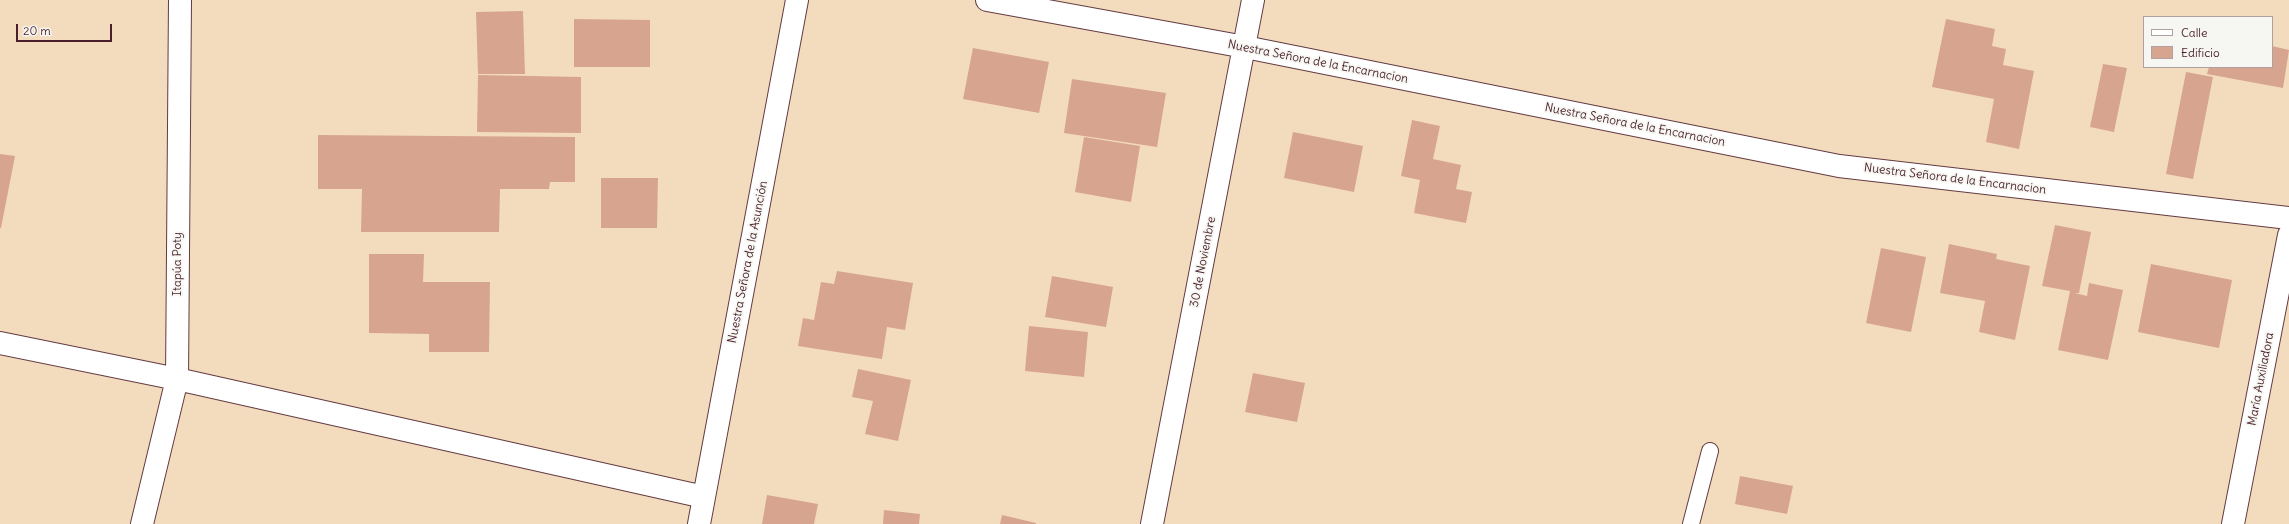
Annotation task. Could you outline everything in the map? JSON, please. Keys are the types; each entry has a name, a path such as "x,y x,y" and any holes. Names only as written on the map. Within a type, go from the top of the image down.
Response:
{"street":[{"name":"Itapúa Poty","path":"142,524 177,379 180,0"},
{"name":"Nuestra Señora de la Asunción","path":"699,524 797,0"},
{"name":"Nuestra Señora de la Encarnacion","path":"987,0 1245,47 1839,166 2289,218"},
{"name":"30 de Noviembre","path":"1152,524 1253,0"},
{"name":"María Auxiliadora","path":"2233,524 2289,235"},
{"path":"0,343 177,379 704,497"}],"lane":[{"path":"1691,524 1710,451"}],"building":[{"path":"523,11 525,74 478,74 476,12"},
{"path":"574,19 650,20 650,67 574,67"},
{"path":"1946,19 1995,29 1992,46 2006,49 2003,65 2034,71 2019,149 1986,142 1994,99 1932,87"},
{"path":"2273,46 2289,50 2283,88 2207,74 2209,68 2273,68"},
{"path":"973,48 1049,62 1039,113 963,99"},
{"path":"2103,64 2127,68 2114,132 2090,127"},
{"path":"2186,72 2213,77 2193,179 2166,174"},
{"path":"478,75 581,77 581,133 477,132"},
{"path":"1072,79 1166,93 1157,147 1064,133"},
{"path":"1412,120 1440,126 1433,159 1461,165 1456,189 1472,192 1466,223 1414,213 1420,180 1401,176"},
{"path":"1293,132 1363,146 1354,192 1284,178"},
{"path":"318,135 575,137 575,182 550,182 549,189 500,189 499,232 361,232 362,189 318,189"},
{"path":"1084,137 1140,146 1131,202 1075,192"},
{"path":"0,154 15,156 1,228 0,228"},
{"path":"601,178 658,178 657,228 601,228"},
{"path":"2055,225 2091,232 2079,293 2075,293 2087,296 2089,283 2123,290 2108,360 2058,350 2070,291 2042,286"},
{"path":"1949,244 1997,254 1996,259 2030,266 2015,340 1979,332 1985,301 1940,293"},
{"path":"1881,248 1926,257 1911,332 1866,323"},
{"path":"369,254 424,254 423,282 490,282 489,352 429,352 429,334 369,333"},
{"path":"2151,264 2232,280 2219,348 2138,332"},
{"path":"837,271 913,283 905,330 887,327 882,359 798,346 803,318 814,320 821,282 834,284"},
{"path":"1052,276 1113,287 1106,327 1045,317"},
{"path":"1029,326 1088,332 1084,377 1025,371"},
{"path":"858,369 911,380 898,441 865,434 873,401 852,397"},
{"path":"1253,373 1305,383 1297,422 1245,412"},
{"path":"1740,476 1793,486 1787,514 1735,504"},
{"path":"767,495 818,504 814,524 762,524"},
{"path":"884,510 920,514 919,524 883,524"},
{"path":"1002,515 1036,523 1036,524 1000,524"}]}
